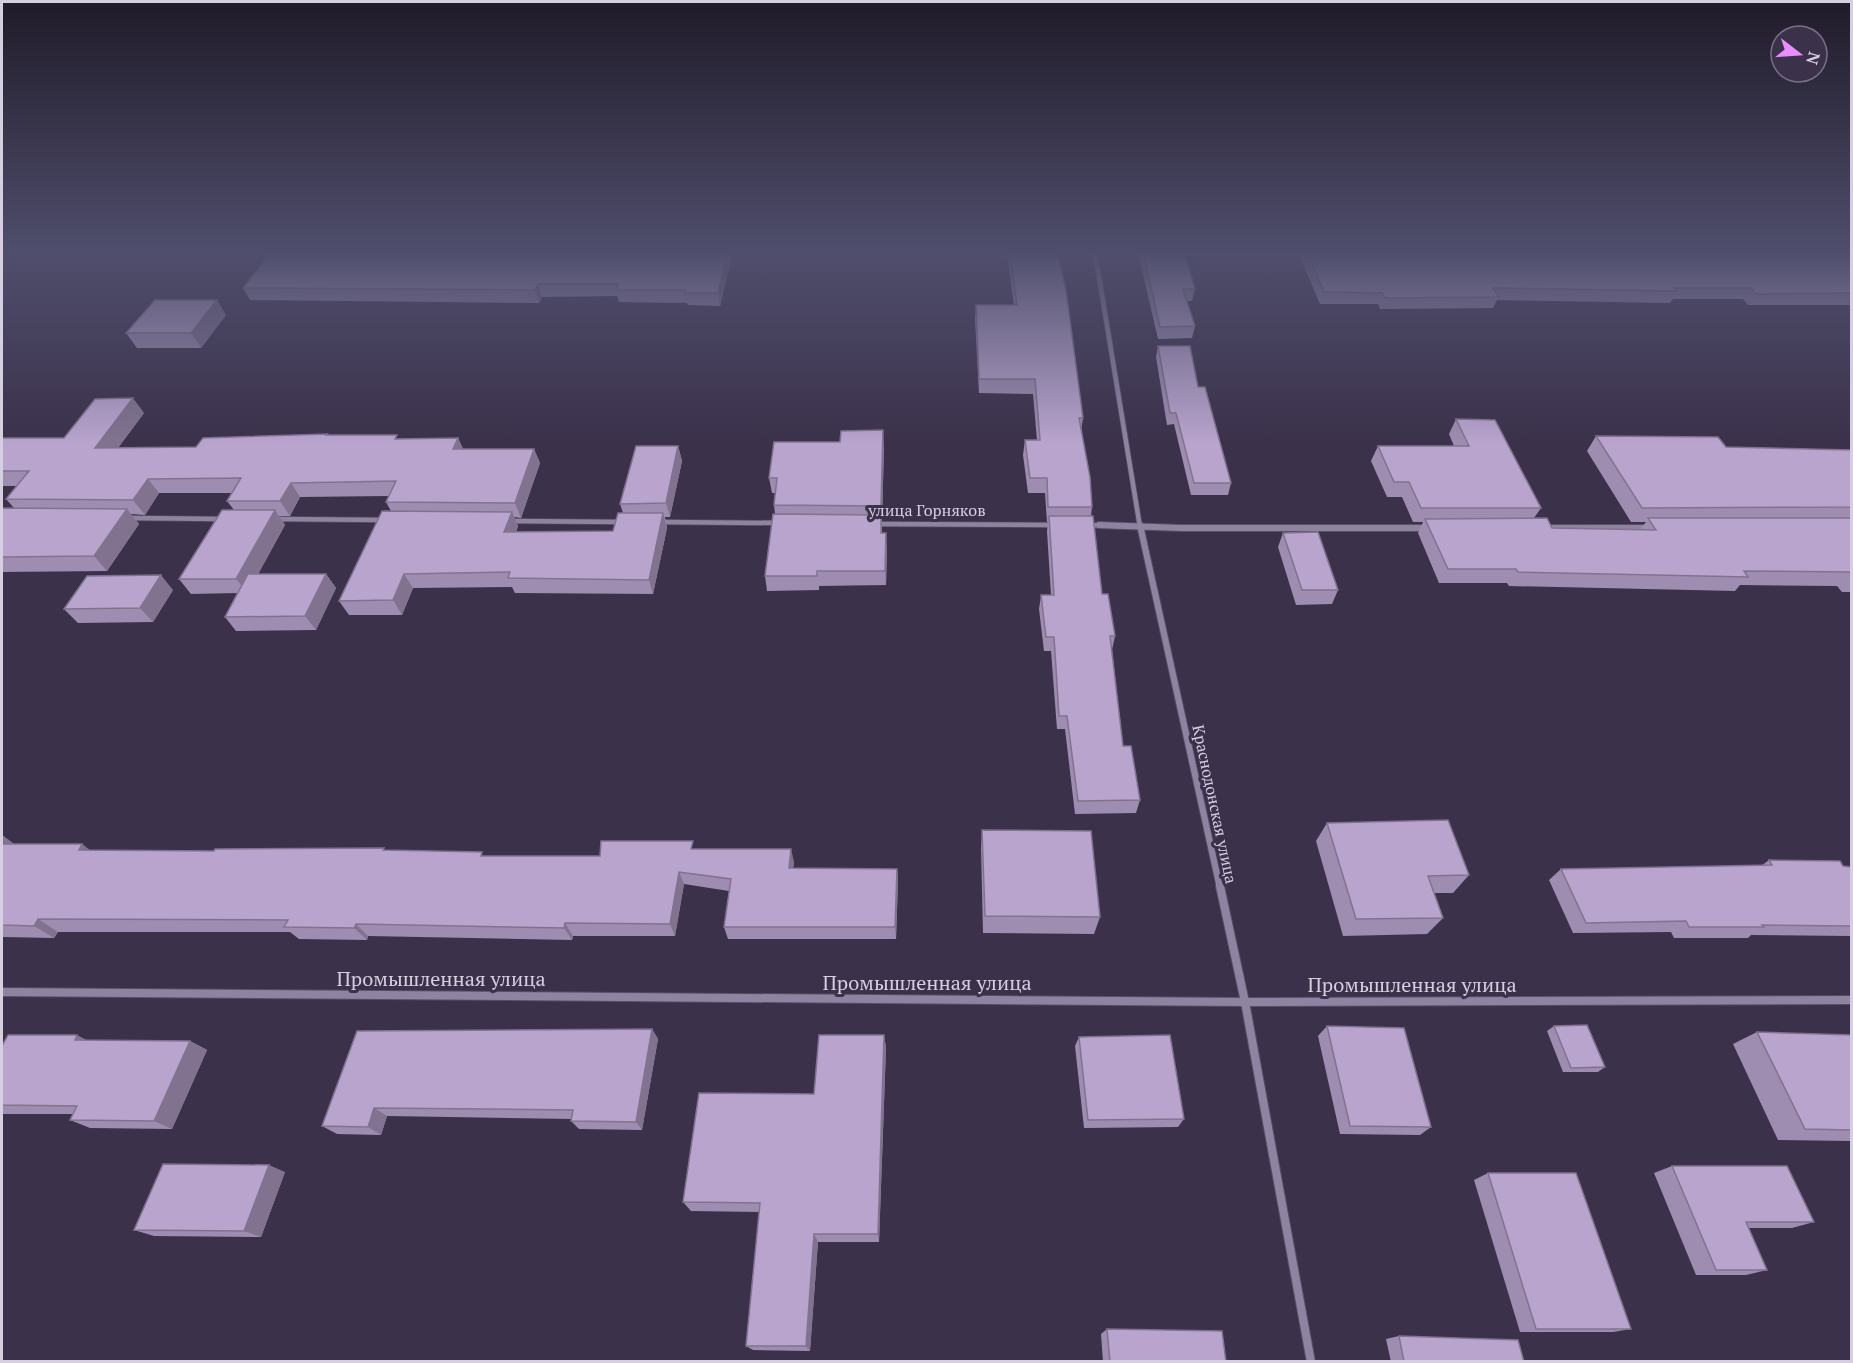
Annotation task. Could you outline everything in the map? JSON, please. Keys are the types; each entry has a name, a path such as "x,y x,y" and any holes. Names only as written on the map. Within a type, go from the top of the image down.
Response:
{"street":[{"name":"Краснодонская улица","path":"1105,316 1140,525 1245,1002 1311,1362"},
{"path":"122,518 229,519"},
{"path":"265,519 395,520"},
{"path":"502,521 632,522"},
{"path":"655,522 785,523"},
{"name":"улица Горняков","path":"868,524 1057,525"},
{"path":"1081,525 1181,528 1432,528"},
{"path":"1540,528 1660,528"},
{"name":"Промышленная улица","path":"2,992 1245,1002 1851,1000"}],"building":[{"path":"141,316 205,316 191,333 126,333"},
{"path":"976,316 1069,316 1083,418 1079,418 1090,477 1092,507 1048,507 1047,478 1030,478 1025,440 1040,440 1035,379 979,379"},
{"path":"1157,316 1192,316 1195,326 1160,327"},
{"path":"1158,346 1190,346 1198,387 1205,387 1231,483 1194,483 1176,413 1170,413"},
{"path":"133,398 95,448 196,447 203,438 327,434 397,435 395,439 458,438 453,449 534,449 515,503 386,502 396,481 291,483 280,501 227,501 241,478 148,479 133,500 6,499 29,471 2,471 2,438 64,438 95,399"},
{"path":"1456,419 1495,420 1541,508 1421,508 1409,482 1394,482 1378,446 1469,446"},
{"path":"883,430 881,506 774,505 777,478 769,478 774,442 840,442 841,431"},
{"path":"1596,436 1718,437 1726,447 1851,450 1851,507 1642,508"},
{"path":"636,446 678,446 666,503 620,504"},
{"path":"2,508 127,509 94,556 2,557"},
{"path":"222,510 275,510 236,579 179,579"},
{"path":"382,511 512,512 504,532 613,531 618,513 663,513 649,580 508,578 510,572 404,574 393,600 339,601"},
{"path":"773,514 881,515 881,533 886,533 885,571 817,571 817,576 765,576"},
{"path":"1049,516 1093,516 1102,594 1108,594 1115,636 1110,636 1123,746 1131,746 1140,800 1078,801 1067,716 1059,716 1054,637 1046,637 1041,595 1054,595"},
{"path":"1547,518 1552,528 1656,530 1648,518 1851,518 1851,572 1744,571 1748,577 1518,572 1516,569 1448,569 1425,519"},
{"path":"1318,532 1338,590 1302,590 1283,533"},
{"path":"248,574 326,574 305,616 225,617"},
{"path":"161,575 140,608 64,609 87,576"},
{"path":"1448,820 1469,875 1428,876 1443,918 1356,919 1327,823"},
{"path":"982,830 1091,831 1100,917 985,916"},
{"path":"601,841 693,841 691,849 791,849 789,868 897,869 895,927 724,927 731,879 679,872 670,924 565,923 564,928 356,924 354,928 284,927 288,920 38,919 34,926 2,925 2,844 82,844 79,850 214,851 215,849 384,848 383,850 482,852 481,856 600,856"},
{"path":"1769,860 1840,861 1843,866 1851,867 1851,926 1689,927 1686,921 1586,923 1561,869 1772,865"},
{"path":"1587,1025 1605,1067 1571,1068 1554,1026"},
{"path":"1327,1026 1404,1028 1431,1127 1350,1126"},
{"path":"652,1029 636,1122 571,1121 573,1110 374,1108 368,1127 322,1126 357,1031"},
{"path":"1757,1032 1851,1035 1851,1130 1805,1129"},
{"path":"8,1035 77,1035 75,1040 190,1041 154,1121 70,1120 77,1106 2,1105 2,1046"},
{"path":"819,1035 884,1035 878,1234 814,1234 806,1346 746,1346 760,1203 683,1202 699,1093 814,1094"},
{"path":"1170,1035 1184,1119 1088,1120 1079,1037"},
{"path":"163,1164 269,1165 244,1231 134,1230"},
{"path":"1672,1166 1787,1166 1814,1222 1746,1222 1767,1270 1716,1270"},
{"path":"1488,1173 1576,1173 1631,1329 1536,1329"},
{"path":"1107,1329 1222,1331 1226,1362 1110,1362"},
{"path":"1399,1336 1518,1340 1524,1362 1404,1362"}]}
